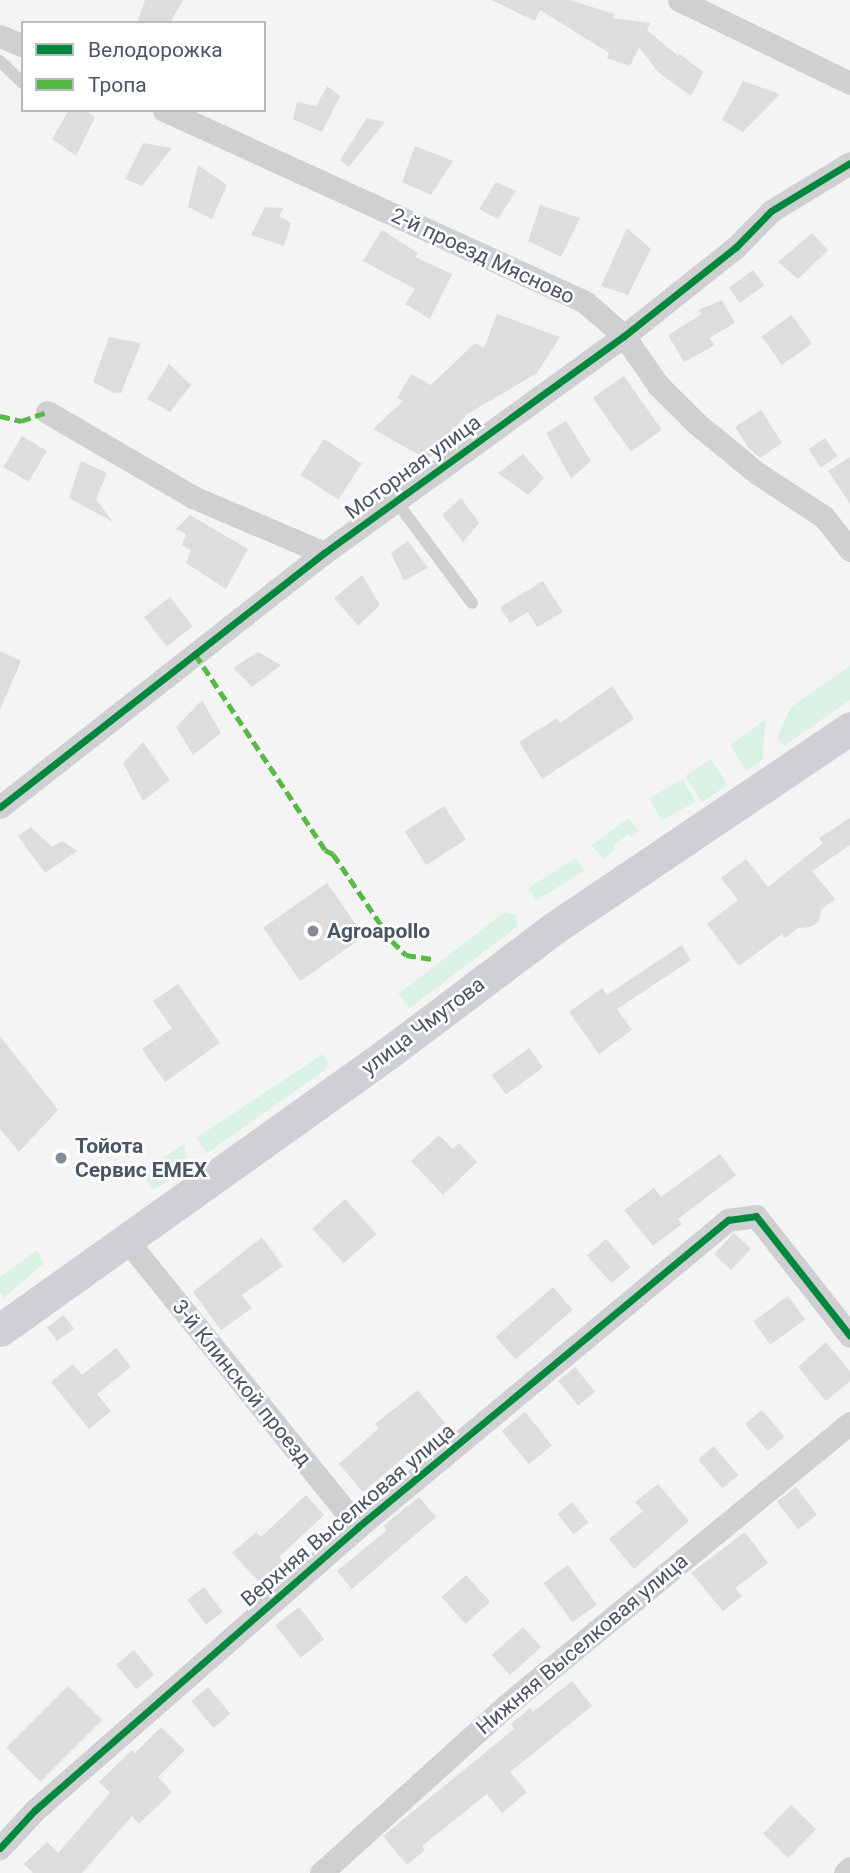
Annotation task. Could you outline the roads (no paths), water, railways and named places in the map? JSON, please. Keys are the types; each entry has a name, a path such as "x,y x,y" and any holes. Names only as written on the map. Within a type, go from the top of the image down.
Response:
{"main road":[{"name":"улица Чмутова","path":"0,1330 125,1238 387,1054 554,928 850,728"}],"street":[{"path":"679,0 850,83"},
{"path":"0,36 21,45"},
{"name":"2-й проезд Мясново","path":"168,112 585,302 624,336 658,385 696,423 757,473 824,517 850,550"},
{"name":"Моторная улица","path":"0,807 324,553 624,336 736,247 771,211 850,163"},
{"path":"47,412 193,497 324,553"},
{"name":"Верхняя Выселковая улица","path":"0,1848 35,1810 358,1527 728,1220 756,1216 850,1336"},
{"name":"3-й Клинской проезд","path":"125,1238 358,1527"},
{"name":"Нижняя Выселковая улица","path":"321,1873 509,1703 850,1423"},
{"path":"845,1873 850,1868"}],"lane":[{"path":"0,61 21,81"},
{"path":"397,501 472,603"}],"place":[{"name":"Agroapollo","path":"313,931"},
{"name":"Тойота Сервис EMEX","path":"61,1158"}]}
